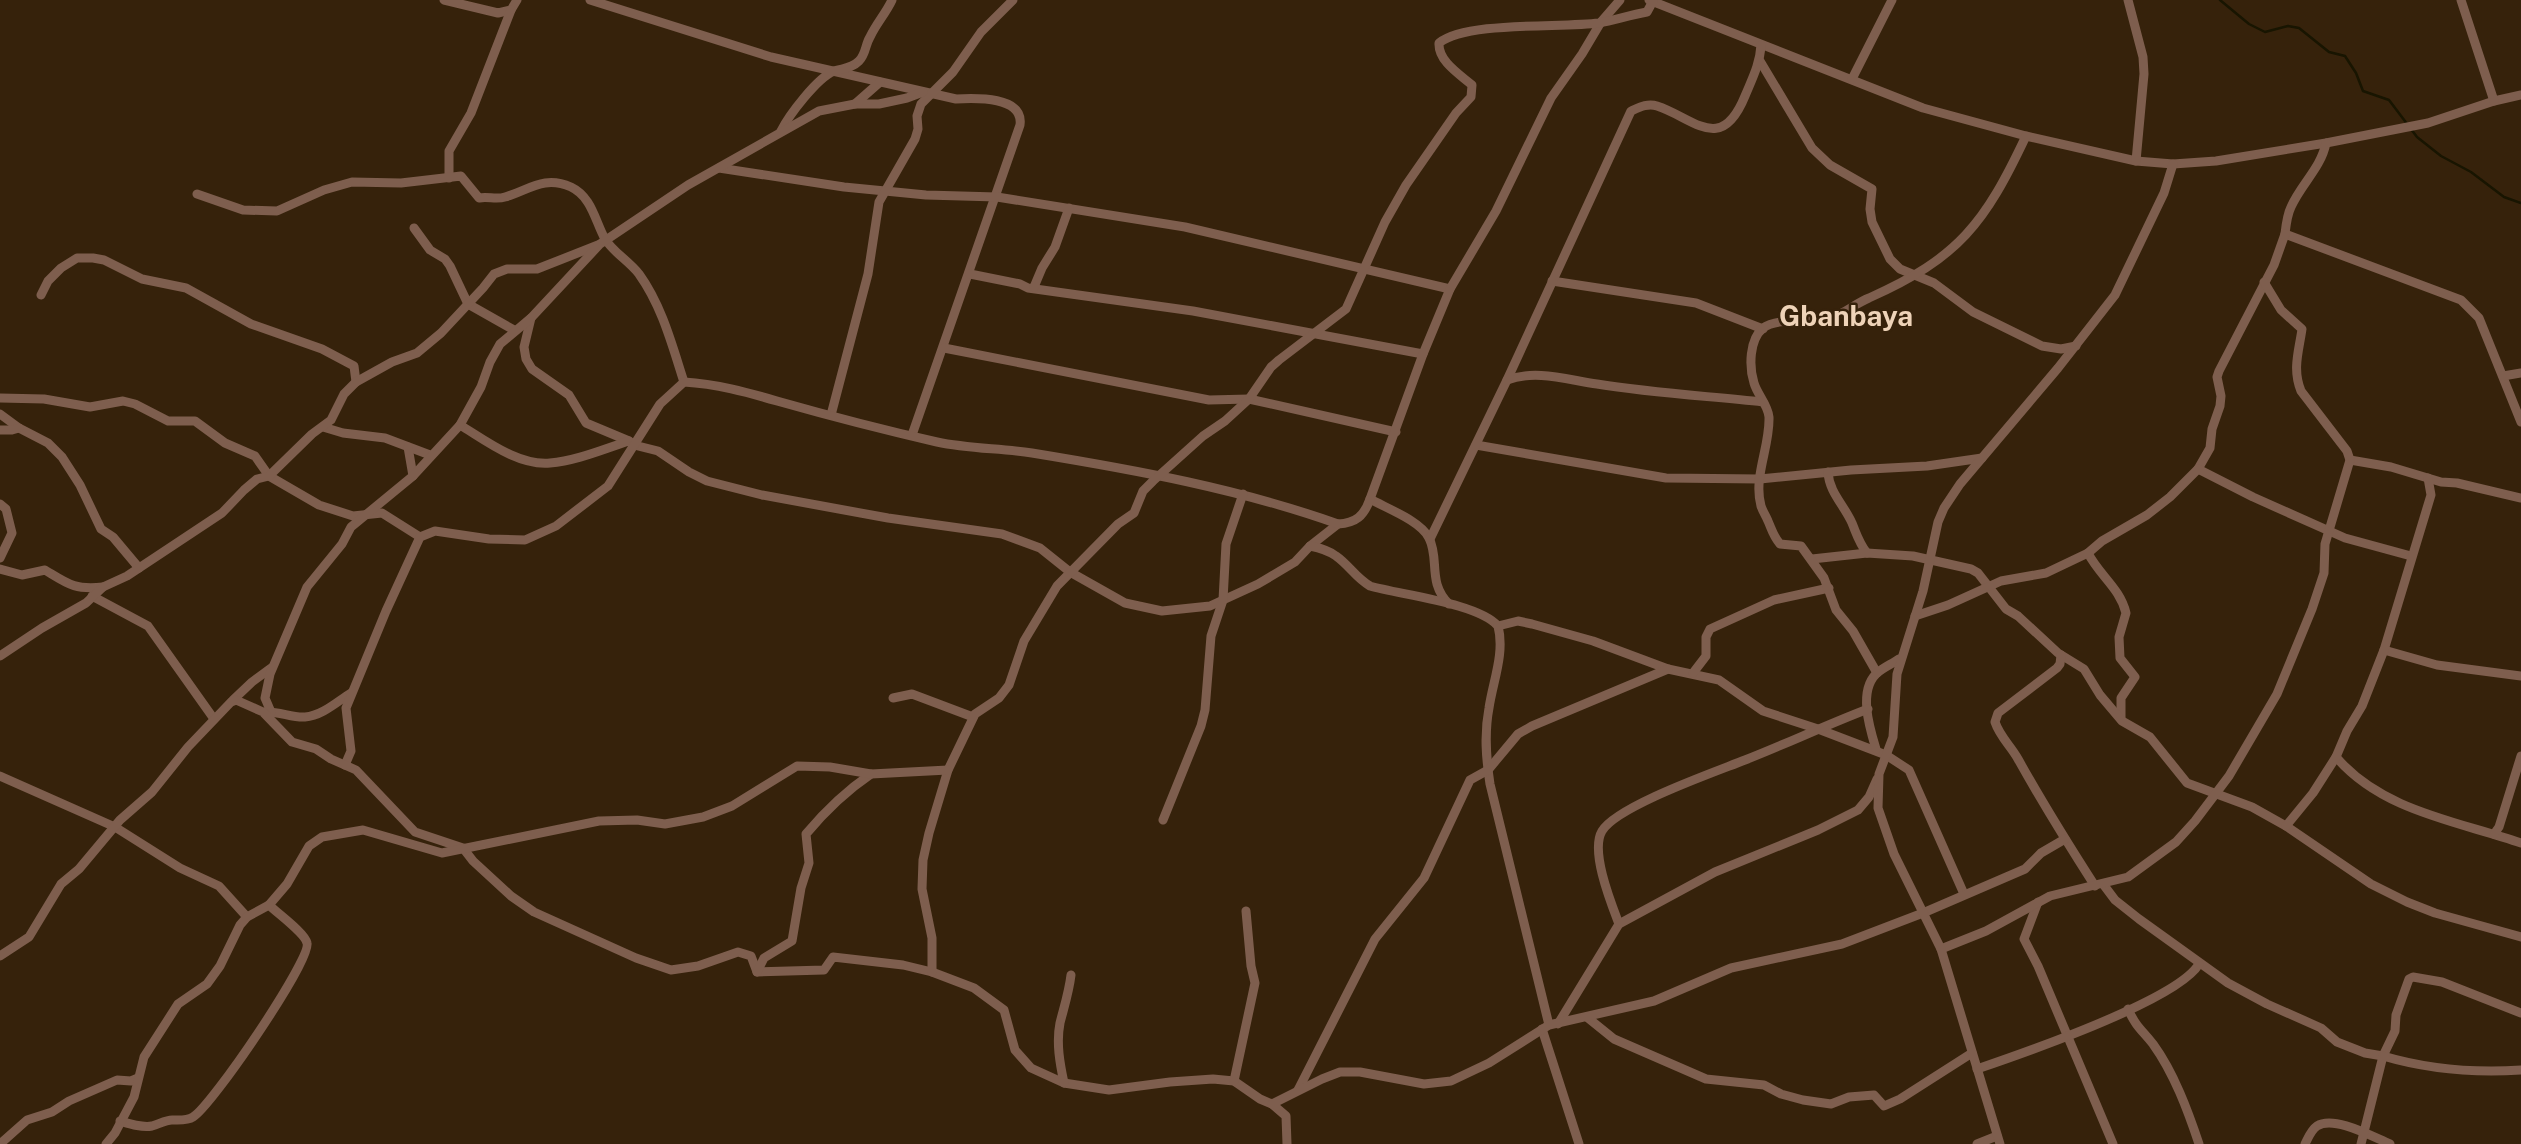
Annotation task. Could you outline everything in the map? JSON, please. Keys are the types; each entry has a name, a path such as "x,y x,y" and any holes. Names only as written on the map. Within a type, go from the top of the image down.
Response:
{"street":[{"path":"444,0 498,13 511,10"},
{"path":"449,178 449,151 471,113 517,0"},
{"path":"590,0 771,57 956,99 982,98 1013,106 1018,111 1021,117 1020,125 912,435"},
{"path":"781,131 794,109 833,71 848,69 858,63 864,55 868,39 892,0"},
{"path":"757,972 751,956 738,952 686,969 662,968 521,905 473,861 463,848 415,832 362,775 316,749 292,742 267,712 265,698 273,667 307,587 342,544 351,527 413,476 460,425 481,387 494,353 603,242 650,208 819,111 855,104 879,104 926,93 953,72 981,32 1013,0"},
{"path":"684,382 740,390 938,442 1022,452 1243,494 1338,524 1350,524 1359,519 1370,499 1450,289 1496,211 1551,98 1583,54 1601,22 1620,0"},
{"path":"1852,79 1892,0"},
{"path":"2128,0 2143,57 2144,74 2136,161"},
{"path":"2461,0 2494,101"},
{"path":"932,972 933,943 921,876 929,832 948,770 973,717 999,698 1009,685 1031,627 1057,586 1118,524 1134,513 1143,491 1203,436 1225,421 1249,399 1271,367 1346,309 1406,185 1474,90 1438,51 1439,43 1447,37 1479,30 1601,22 1647,12 1651,1 1923,108 2026,136 2136,161 2174,164 2242,157 2428,123 2521,95"},
{"path":"1449,604 1439,593 1433,573 1430,539 1507,380 1631,111 1644,105 1656,106 1700,128 1718,127 1731,120 1741,105 1760,61 1761,45"},
{"path":"1760,61 1812,148 1830,164 1872,189 1872,222 1890,259 1900,269 1934,282 1973,312 2042,346 2061,349 2076,346"},
{"path":"855,104 880,82"},
{"path":"831,415 868,274 874,221 884,192 915,139 918,129 917,116 926,93"},
{"path":"1877,673 1853,631 1836,610 1829,588 1812,559 1801,546 1782,545 1774,537 1762,509 1760,479 1769,415 1754,384 1750,364 1753,344 1763,329 1773,324 1835,317 1857,303 1896,287 1948,253 1979,221 2005,181 2026,136"},
{"path":"1915,616 2015,577 2046,573 2088,553 2170,497 2197,469 2210,448 2212,429 2220,406 2217,377 2219,371 2274,265 2285,234 2289,209 2323,158 2326,143"},
{"path":"1550,1026 1619,924 1715,872 1818,830 1858,810 1869,797 1893,737 1899,659 1915,616 1938,522 1944,509 1960,484 2076,346 2115,295 2164,193 2174,164"},
{"path":"718,168 884,192 996,198 1185,227 1450,289"},
{"path":"197,194 243,210 276,211 324,190 352,182 401,183 461,176 479,198 501,198 544,181 571,187 586,199 603,242 637,272 648,288 664,321 684,382"},
{"path":"1034,287 1055,247 1069,208"},
{"path":"414,228 430,250 445,259 450,266 468,304 514,330"},
{"path":"2285,234 2461,300 2479,318 2521,422"},
{"path":"0,656 86,603 103,587 139,568 222,513 257,479 269,476 312,433 331,420 344,394 356,382 391,362 417,353 441,333 498,271 537,269 603,242"},
{"path":"41,295 54,275 69,263 84,258 104,260 142,279 186,288 251,324 332,354 354,366 356,382"},
{"path":"970,274 1028,288 1193,311 1423,354"},
{"path":"1552,281 1696,303 1763,329"},
{"path":"1941,949 1986,931 2062,892 2099,885 2139,871 2176,842 2215,794 2229,776 2277,694 2324,573 2325,544 2350,460 2347,451 2301,391 2295,366 2302,329 2281,310 2264,282"},
{"path":"531,318 524,347 526,359 532,369 569,395 586,423 658,451 698,478 888,518 1002,534 1040,548 1103,593 1137,607 1162,611 1210,606 1281,571 1338,524"},
{"path":"944,348 1209,400 1249,399 1396,432"},
{"path":"1515,362 1530,376"},
{"path":"2503,376 2521,373"},
{"path":"1507,380 1518,375 1563,377 1597,384 1763,402"},
{"path":"345,765 351,751 346,708 420,537 435,531 489,539 525,540 556,526 608,486 632,443 660,404 684,382"},
{"path":"0,398 44,399 90,407 123,401 135,404 168,421 195,421 225,443 255,457 269,476 318,505 353,516 382,513 420,537"},
{"path":"0,414 19,428 48,443 62,457 80,485 100,529 113,537 139,568"},
{"path":"460,425 513,455 538,463 561,461 632,443"},
{"path":"323,426 343,433 385,438 430,456"},
{"path":"0,430 19,428"},
{"path":"1476,445 1666,478 1760,479 1927,466 1982,458"},
{"path":"408,447 413,476"},
{"path":"2350,460 2521,498"},
{"path":"2197,469 2346,538 2411,556"},
{"path":"1828,472 1832,489 1852,522 1858,543 1867,553"},
{"path":"2286,825 2313,793 2336,757 2362,706 2384,650 2431,495 2428,478"},
{"path":"1163,820 1205,710 1211,636 1223,600 1226,544 1243,494"},
{"path":"1370,499 1416,524 1430,539"},
{"path":"0,504 6,509 12,534 0,558"},
{"path":"1310,546 1328,550 1370,586 1449,604 1485,617 1498,626 1501,640 1499,659 1485,733 1488,770 1578,1144"},
{"path":"1812,559 1867,553 1930,560 1978,573 2006,609 2018,616 2061,655 2084,668 2100,695 2121,719 2150,737 2187,783 2252,807 2286,825 2371,884 2407,902 2435,913 2521,937"},
{"path":"2088,553 2099,572 2112,583 2126,613 2119,637 2120,658 2135,677 2121,698 2121,719"},
{"path":"0,569 22,575 45,570 62,581 83,589 103,587"},
{"path":"1693,673 1706,656 1706,637 1710,629 1774,600 1829,588"},
{"path":"92,596 148,626 215,719"},
{"path":"1498,626 1518,621 1532,624 1593,641 1668,669 1719,680 1763,711 1886,755 1909,770 1964,894"},
{"path":"2384,650 2437,665 2521,676"},
{"path":"2061,655 2060,666 1998,713 1994,723 2003,741 2016,755 2031,786 2054,817 2065,839 2099,885 2115,900 2199,964 2267,1004 2321,1028 2337,1042 2365,1053 2432,1067 2490,1072 2521,1070"},
{"path":"1875,749 1868,709 1869,687 1877,673 1899,659"},
{"path":"0,956 33,933 61,884 79,869 115,827 152,792 172,766 233,700 273,667"},
{"path":"1297,1090 1374,939 1424,878 1470,780 1488,770 1518,734 1532,726 1668,669"},
{"path":"233,700 267,712 307,717 351,693"},
{"path":"894,698 912,694 973,717"},
{"path":"1619,924 1606,890 1600,856 1600,837 1603,829 1619,815 1715,771 1868,709"},
{"path":"2336,757 2360,780 2400,804 2521,844"},
{"path":"2494,834 2499,827 2521,757"},
{"path":"106,1144 115,1133 134,1097 144,1057 178,1004 207,984 220,966 240,925 247,917 269,905 287,884 309,846 321,837 363,830 442,853 599,821 637,820 665,824 703,817 732,806 797,766 830,767 871,774 948,770"},
{"path":"757,972 764,958 792,941 801,888 809,863 806,834 827,809 871,774"},
{"path":"1879,774 1878,808 1894,854 1941,949 1998,1140 1977,1144"},
{"path":"0,776 115,827 180,868 219,886 247,917"},
{"path":"1272,1104 1340,1072 1360,1072 1424,1084 1451,1081 1489,1063 1550,1026 1654,1001 1731,968 1842,944 1923,913 2025,869 2041,853 2065,839"},
{"path":"2038,902 2024,939 2113,1144"},
{"path":"120,1121 149,1127 171,1119 178,1121 193,1118 204,1108 254,1039 301,965 307,948 305,938 269,905"},
{"path":"1234,1081 1255,983 1246,911"},
{"path":"757,972 824,970 833,957 903,965 932,972 974,988 1004,1010 1015,1050 1031,1068 1064,1083 1109,1090 1170,1082 1213,1079 1234,1081 1259,1099 1272,1104 1286,1116 1287,1144"},
{"path":"1977,1069 2067,1037 2128,1009 2180,982 2194,973 2199,964"},
{"path":"1064,1083 1059,1050 1059,1025 1068,996 1070,975"},
{"path":"2361,1144 2383,1056 2395,1031 2399,1003 2409,978 2421,977 2442,982 2521,1013"},
{"path":"2128,1009 2136,1027 2152,1043 2186,1104 2199,1144"},
{"path":"1588,1018 1614,1039 1688,1073 1706,1079 1764,1085 1781,1094 1831,1104 1849,1097 1874,1095 1884,1106 1900,1100 1972,1053"},
{"path":"0,1144 27,1119 52,1112 69,1101 117,1080 131,1081 138,1078"},
{"path":"2305,1144 2312,1130 2324,1123 2340,1123 2390,1144"}],"waterway":[{"path":"2220,0 2249,24 2265,32 2288,26 2299,28 2329,52 2345,56 2363,91 2389,100 2417,137 2504,197 2521,203"}],"district":[{"name":"Gbanbaya","path":"1846,316"}]}
